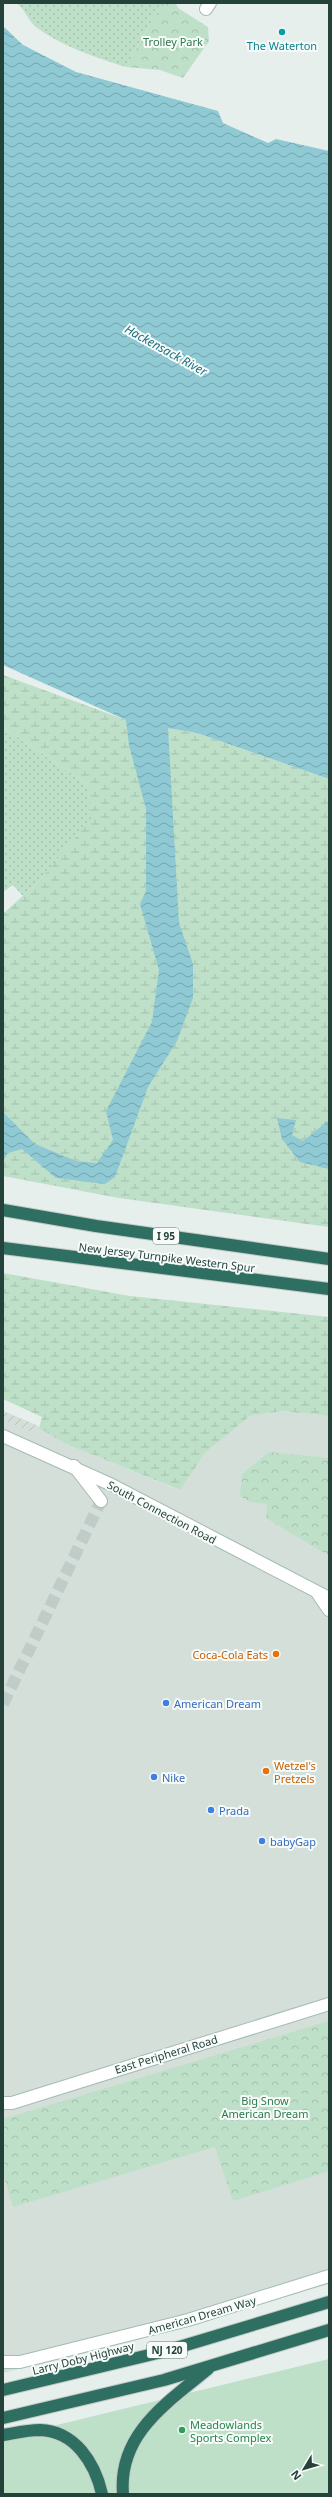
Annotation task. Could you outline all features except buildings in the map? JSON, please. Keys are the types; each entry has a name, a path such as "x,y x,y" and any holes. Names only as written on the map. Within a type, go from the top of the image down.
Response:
{"highway":[{"name":"New Jersey Turnpike Western Spur","path":"3,1210 127,1230 329,1259"},
{"name":"New Jersey Turnpike Western Spur","path":"3,1248 329,1289"},
{"name":"Larry Doby Highway","path":"3,2390 159,2353 329,2302"},
{"name":"NJ 120","path":"3,2418 211,2367 329,2330"},
{"path":"123,2494 125,2463 140,2430 158,2411 211,2367"},
{"path":"3,2435 40,2430 55,2433 70,2440 82,2451 93,2467 102,2494"}],"street":[{"name":"South Connection Road","path":"3,1436 74,1466 323,1596 329,1610"},
{"path":"74,1466 102,1501"},
{"name":"East Peripheral Road","path":"6,2105 329,2004"},
{"name":"American Dream Way","path":"3,2362 20,2362 142,2332 329,2276"}],"shaded area":[{"path":"3,1411 36,1425 68,1445 179,1490 205,1453 250,1416 282,1411 329,1416 329,2284 196,2324 3,2373"},
{"path":"3,1411 36,1425 33,1433 3,1420"}],"green space":[{"path":"16,3 162,3 126,67 91,55 45,34 36,27 22,8"},
{"name":"Trolley Park","path":"162,3 176,3 178,8 208,27 209,41 183,78 160,70 126,67"},
{"path":"3,675 126,720 197,733 329,779 329,1227 119,1198 3,1176 3,914 39,881 91,819 88,785 3,727"},
{"path":"3,727 88,785 92,819 39,881 23,896 13,885 3,892"},
{"path":"3,1273 130,1296 329,1317 329,1416 282,1411 250,1416 205,1453 180,1490 68,1445 39,1428 42,1417 3,1399"},
{"path":"269,1452 329,1458 329,1556 266,1518 267,1504 250,1502 240,1496 242,1474"},
{"name":"Big Snow American Dream","path":"329,2021 329,2171 233,2201 215,2147 13,2207 3,2174 3,2119"},
{"name":"Meadowlands Sports Complex","path":"329,2359 329,2494 3,2494 3,2438"}],"water":[{"name":"Hackensack River","path":"3,26 23,45 76,72 218,111 223,123 268,143 276,139 329,151 329,779 197,733 168,728 179,923 193,964 193,998 177,1041 148,1087 115,1177 105,1184 56,1178 22,1149 8,1153 3,1161 3,1112 35,1144 76,1161 97,1163 113,1140 106,1111 152,1022 159,970 140,904 146,891 146,809 129,745 126,720 3,665"},
{"path":"277,1118 296,1120 292,1135 303,1141 329,1120 329,1169 300,1162 282,1139"}],"tunnel":[{"path":"3,1704 101,1501"}],"place":[{"name":"The Waterton","path":"282,32"},
{"name":"Coca-Cola Eats","path":"276,1654"},
{"name":"American Dream","path":"166,1703"},
{"name":"Wetzel's Pretzels","path":"266,1771"},
{"name":"Nike","path":"154,1777"},
{"name":"Prada","path":"211,1810"},
{"name":"babyGap","path":"262,1841"},
{"name":"Meadowlands Sports Complex","path":"182,2430"}]}
